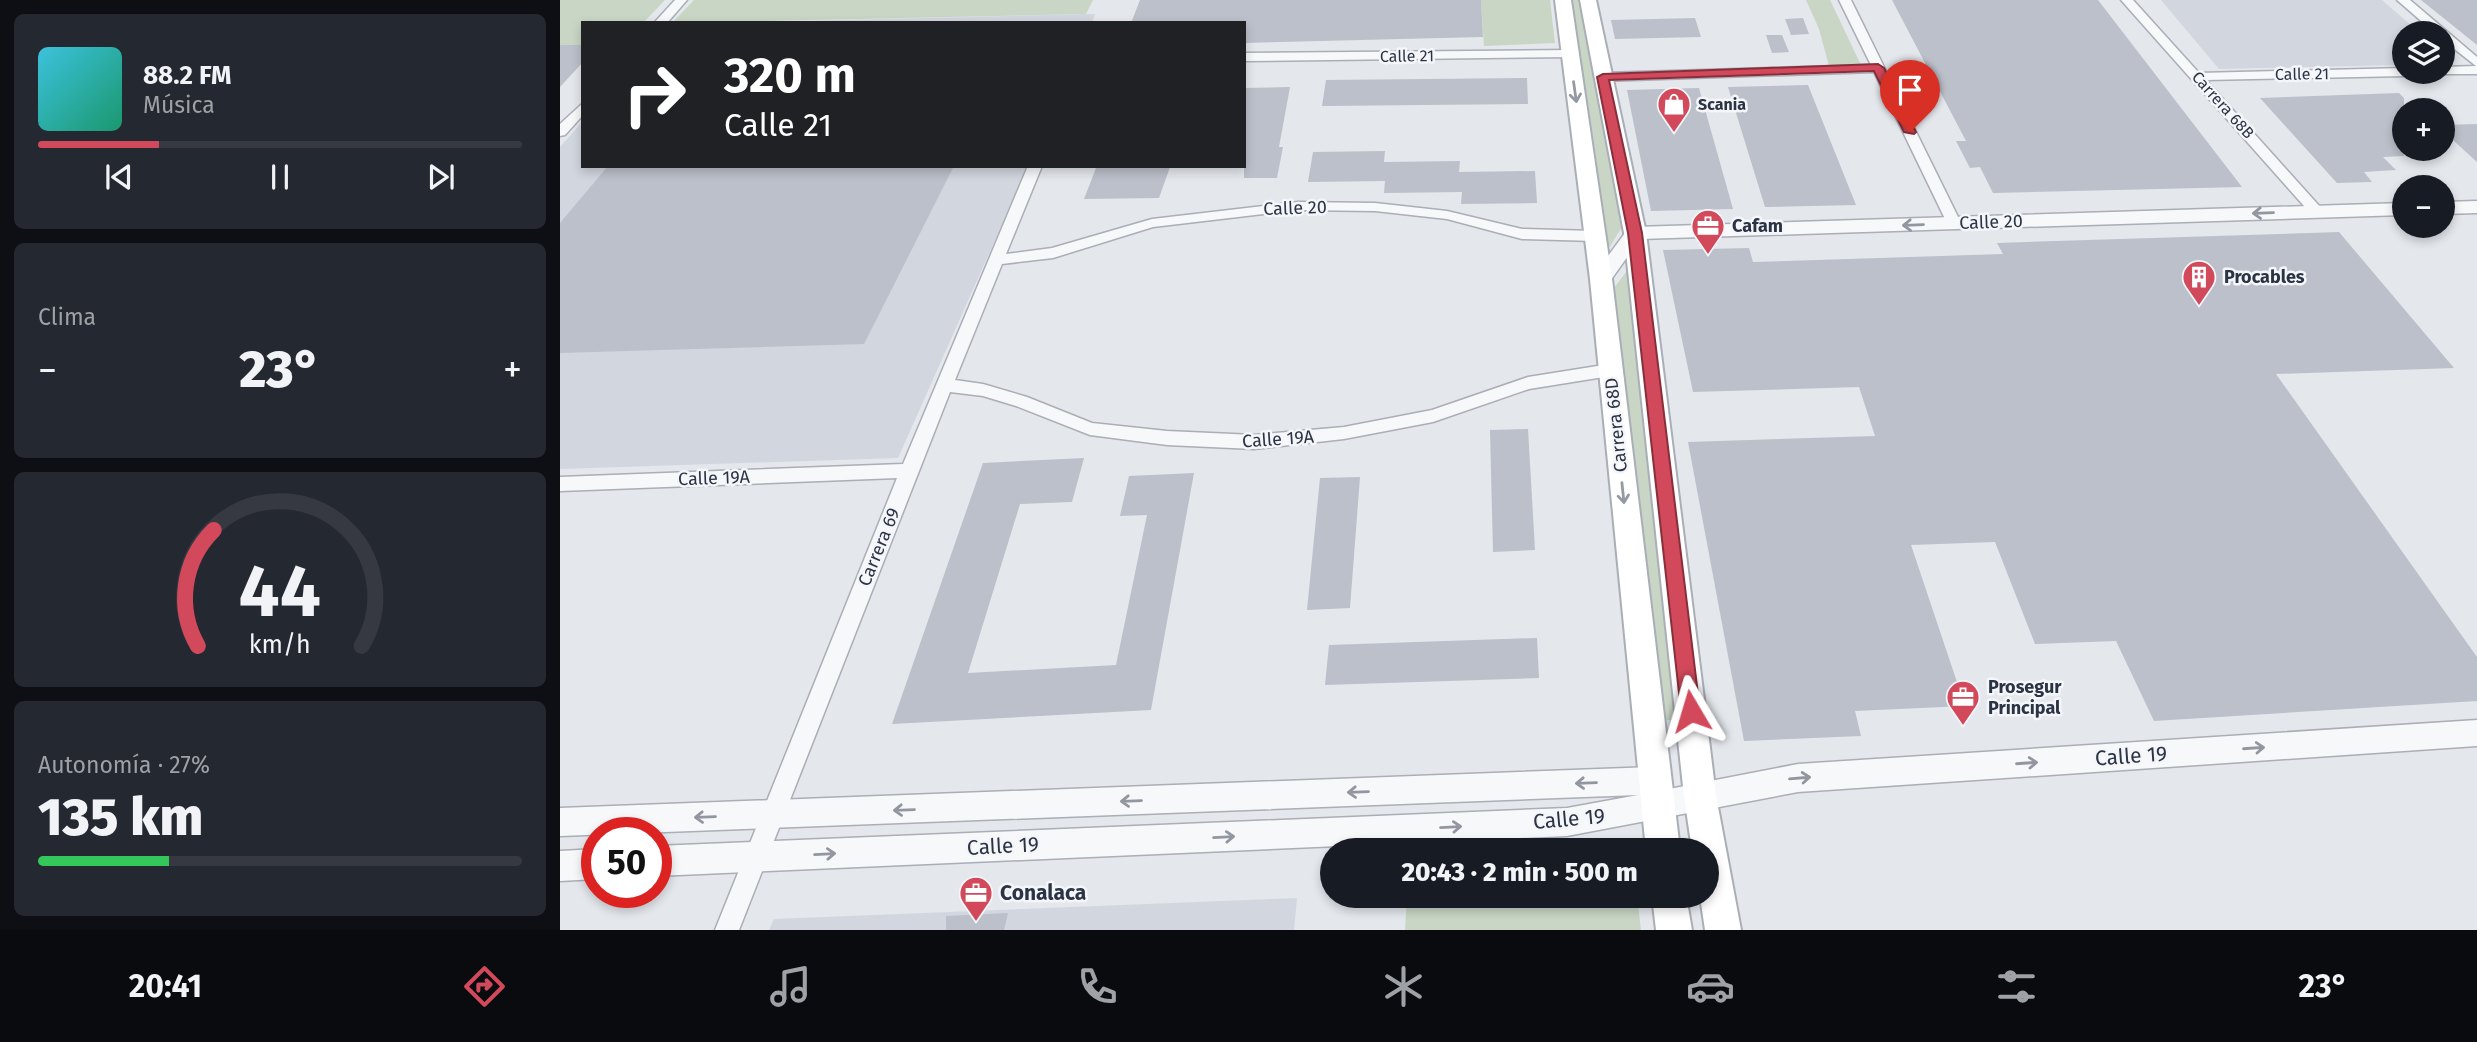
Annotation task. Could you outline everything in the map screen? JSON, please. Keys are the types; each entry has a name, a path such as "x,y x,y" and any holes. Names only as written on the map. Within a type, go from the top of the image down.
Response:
{"main road":[{"name":"Carrera 68D","path":"1563,0 1601,279 1661,838"},
{"path":"1588,0 1635,233 1700,796 1723,930"},
{"path":"1671,908 1674,930"}],"street":[{"path":"662,21 681,0"},
{"path":"1845,0 1954,223"},
{"name":"Carrera 68B","path":"2127,0 2317,212"},
{"path":"2403,0 2428,21"},
{"path":"2455,44 2477,63"},
{"name":"Calle 21","path":"1246,57 1570,54"},
{"path":"1603,77 1878,68"},
{"path":"2455,71 2477,70"},
{"name":"Calle 21","path":"2198,77 2392,72"},
{"path":"560,132 572,114"},
{"name":"Carrera 69","path":"727,930 909,471 1034,168"},
{"name":"Calle 20","path":"998,259 1053,253 1152,223 1298,205 1375,207 1447,215 1522,234 1595,236"},
{"path":"2455,208 2477,207"},
{"name":"Calle 20","path":"1635,233 2392,209"},
{"path":"1601,279 1635,233"},
{"name":"Calle 19A","path":"945,385 983,390 1021,401 1090,429 1167,438 1254,442 1344,433 1433,416 1528,383 1610,370"},
{"name":"Calle 19A","path":"560,484 909,471"},
{"name":"Calle 19","path":"560,822 1655,793 1700,796 1798,778 2477,733"},
{"name":"Calle 19","path":"672,860 1567,821 1655,793"},
{"path":"560,866 581,865"}],"shaded area":[{"path":"2161,0 2382,0 2406,21 2392,21 2392,65 2219,69"},
{"path":"1095,14 1093,21 803,21"},
{"path":"581,123 581,168 1027,168 898,458 560,469 560,147"},
{"path":"1297,898 1294,930 769,930 774,919"}],"green space":[{"path":"560,0 665,0 645,21 581,21 581,45 560,45"},
{"path":"694,0 1093,0 1086,14 674,21"},
{"path":"1481,0 1550,0 1555,43 1484,46"},
{"path":"1572,0 1580,0 1622,227 1606,253 1596,158"},
{"path":"1806,0 1830,0 1861,65 1829,66 1819,29"},
{"path":"1627,271 1680,720 1663,720 1613,289"},
{"path":"1406,908 1638,908 1641,930 1405,930"}],"building":[{"path":"1140,0 1481,0 1483,37 1246,43 1246,21 1132,21"},
{"path":"1892,0 2098,0 2242,187 1993,193 1980,167 1970,168 1956,141 1966,141"},
{"path":"2421,0 2477,0 2477,45 2455,27 2455,21 2447,21"},
{"path":"1695,18 1701,37 1615,39 1611,20"},
{"path":"1803,18 1809,34 1791,35 1785,19"},
{"path":"1766,35 1782,35 1789,52 1772,53"},
{"path":"560,45 581,45 581,64 560,87"},
{"path":"1527,78 1528,104 1322,106 1326,80"},
{"path":"1808,85 1856,205 1765,207 1728,87"},
{"path":"1290,87 1279,147 1283,147 1277,178 1244,178 1246,88"},
{"name":"Scania","path":"1699,88 1733,209 1651,211 1627,90"},
{"path":"2399,93 2404,98 2392,98 2392,157 2383,157 2396,170 2364,172 2372,182 2337,183 2260,98"},
{"path":"2477,124 2477,162 2455,142 2455,125"},
{"path":"1385,151 1384,162 1460,161 1459,172 1535,171 1537,203 1461,204 1462,192 1384,193 1385,181 1308,182 1313,152"},
{"path":"606,168 953,168 864,344 560,353 560,223"},
{"path":"1096,168 1170,168 1159,198 1084,199"},
{"path":"2339,232 2454,368 2276,374 2477,657 2477,701 2154,721 2116,641 2035,644 1995,542 1911,545 1965,706 1855,711 1861,736 1744,741 1688,442 1875,436 1859,387 1693,392 1663,250 1749,248 1753,262 2003,254 1997,243"},
{"path":"1528,429 1535,550 1493,552 1490,430"},
{"path":"1084,458 1072,502 1020,504 968,673 1116,665 1147,515 1120,516 1129,476 1194,473 1151,710 892,724 983,463"},
{"path":"1360,477 1350,608 1307,610 1320,478"},
{"path":"1537,638 1539,678 1325,685 1329,645"},
{"name":"Conalaca","path":"1008,913 1004,930 946,930 946,916"}],"place":[{"name":"Scania","path":"1674,134"},
{"name":"Cafam","path":"1708,256"},
{"name":"Procables","path":"2199,307"},
{"name":"Prosegur Principal","path":"1963,727"},
{"name":"Conalaca","path":"976,923"}],"route":[{"path":"1691,711 1635,233 1603,77 1878,68 1910,132"}]}
